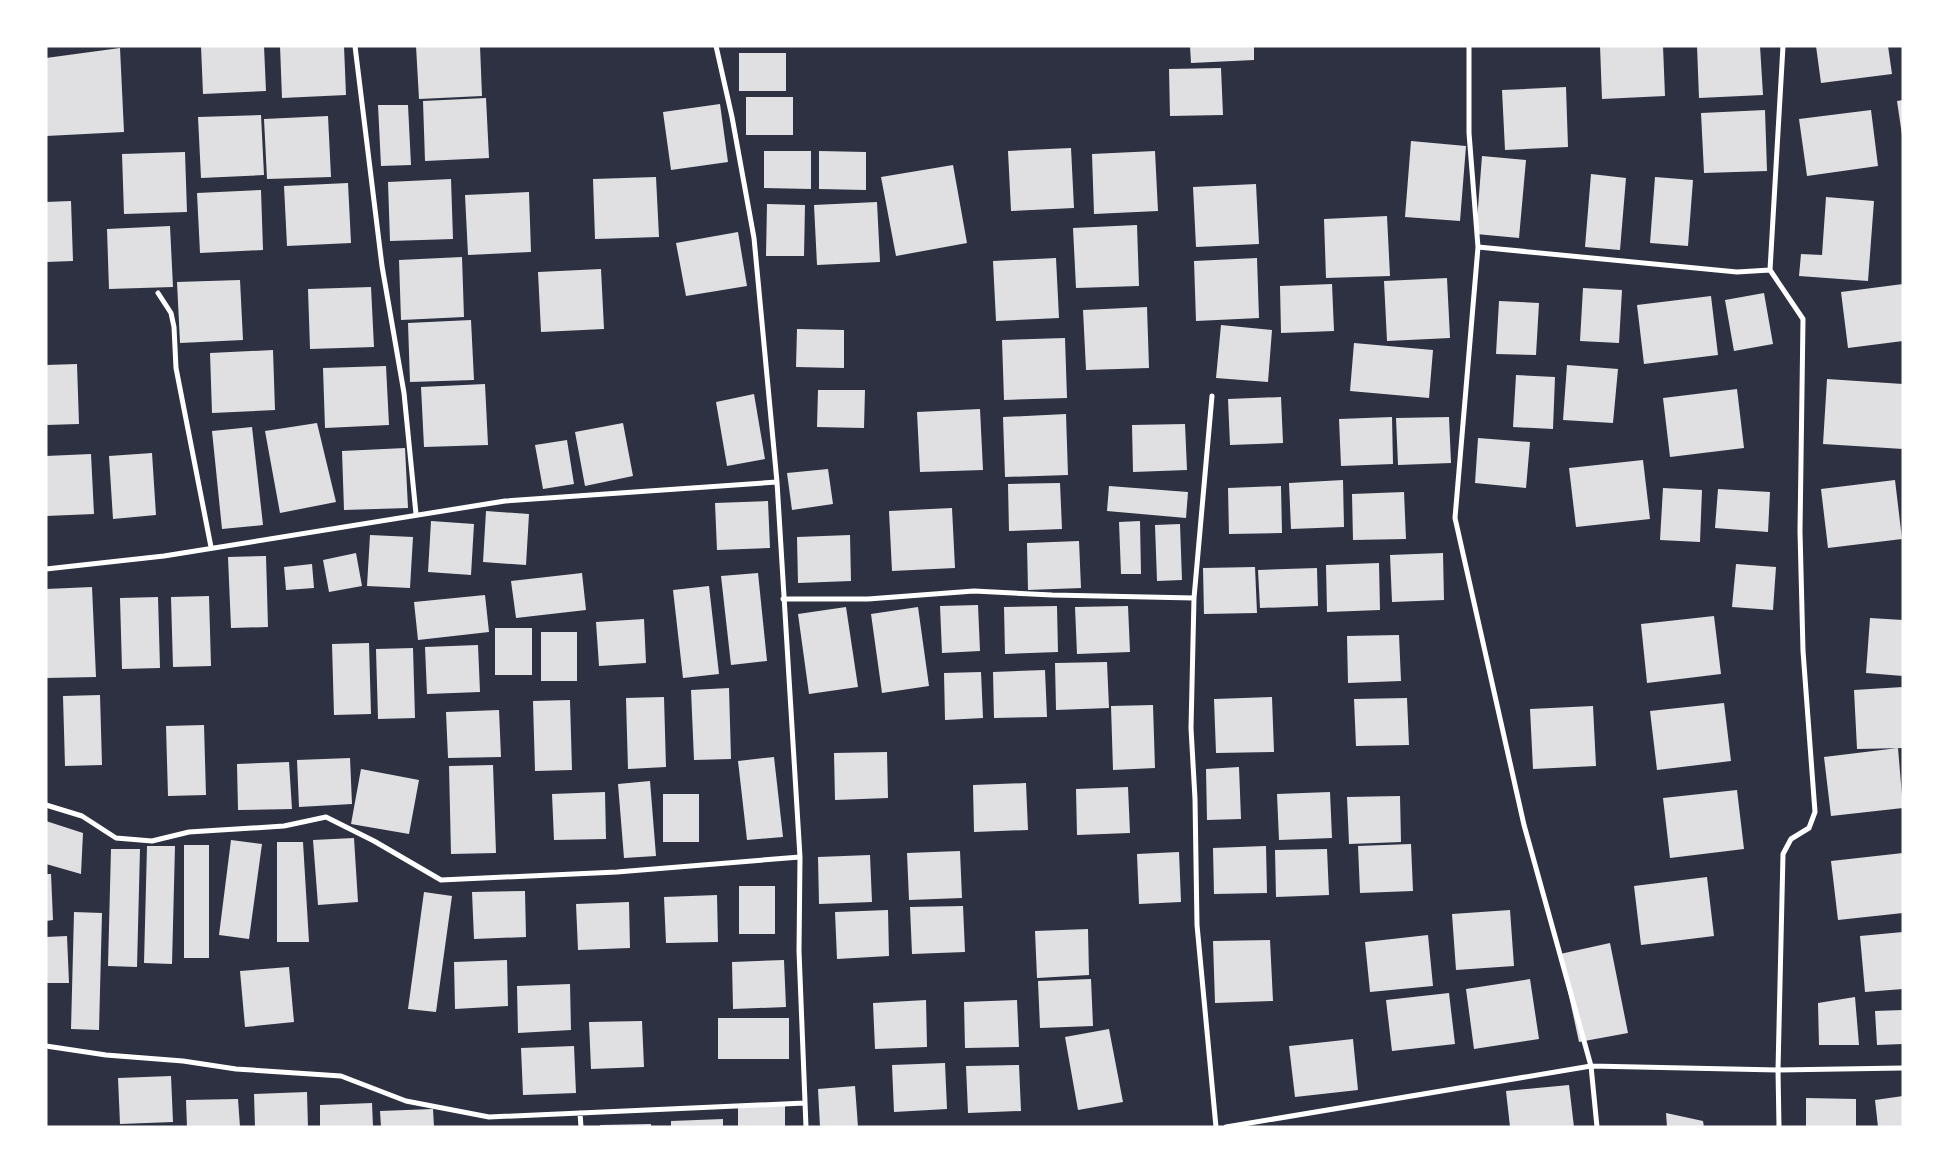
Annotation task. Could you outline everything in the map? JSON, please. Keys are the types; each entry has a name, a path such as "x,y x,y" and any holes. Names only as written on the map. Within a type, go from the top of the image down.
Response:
{"street":[{"path":"355,46 382,266 404,393 416,514"},
{"path":"716,46 732,117 754,238 777,482 800,857 799,951 806,1127"},
{"path":"1469,46 1469,132 1478,248 1455,518 1486,664 1524,825 1591,1066 1598,1127"},
{"path":"1779,1127 1778,1070 1783,854 1791,839 1809,828 1815,812 1803,642 1800,531 1803,319 1770,270 1783,46"},
{"path":"1478,248 1737,272 1770,270"},
{"path":"158,293 171,313 174,328 176,368 211,548"},
{"path":"1212,396 1194,598 1191,728 1195,799 1197,925 1216,1127"},
{"path":"46,569 164,556 505,501 777,482"},
{"path":"783,599 868,599 974,591 1052,595 1194,598"},
{"path":"46,805 82,816 116,838 152,841 189,832 284,826 326,817 374,841 441,880 617,872 800,857"},
{"path":"46,1046 106,1055 183,1061 236,1069 341,1076 406,1101 489,1117 806,1103"},
{"path":"1226,1127 1591,1066 1778,1070 1903,1068"},
{"path":"580,1113 581,1127"}],"building":[{"path":"201,46 264,46 266,91 203,94"},
{"path":"280,46 344,46 346,95 282,98"},
{"path":"416,46 480,46 482,96 419,99"},
{"path":"1190,46 1254,46 1254,60 1191,63"},
{"path":"1600,46 1663,46 1665,96 1602,99"},
{"path":"1697,46 1760,46 1763,95 1699,98"},
{"path":"1816,46 1888,46 1892,74 1821,83"},
{"path":"120,48 124,132 46,136 46,58"},
{"path":"739,53 786,53 786,91 739,91"},
{"path":"1221,68 1223,115 1170,116 1169,69"},
{"path":"1566,87 1568,147 1505,150 1502,90"},
{"path":"746,97 793,97 793,135 746,135"},
{"path":"486,98 489,158 425,161 423,101"},
{"path":"1903,100 1903,135 1902,135 1897,101"},
{"path":"720,104 728,162 671,170 663,112"},
{"path":"378,105 408,105 411,165 381,166"},
{"path":"1765,110 1767,171 1704,173 1701,113"},
{"path":"1871,110 1878,166 1807,176 1799,119"},
{"path":"261,115 264,175 201,178 198,117"},
{"path":"328,116 331,177 267,179 264,119"},
{"path":"1411,141 1466,146 1460,221 1405,217"},
{"path":"1071,148 1074,208 1011,211 1008,151"},
{"path":"764,151 811,151 811,189 764,188"},
{"path":"819,151 866,152 866,190 819,189"},
{"path":"1155,151 1158,211 1094,214 1092,154"},
{"path":"185,152 187,212 124,214 122,154"},
{"path":"1482,156 1526,160 1519,238 1476,234"},
{"path":"953,165 967,243 896,256 881,177"},
{"path":"1591,174 1626,178 1620,250 1585,247"},
{"path":"656,177 659,237 595,239 593,179"},
{"path":"1655,177 1693,180 1688,246 1650,243"},
{"path":"451,179 453,239 390,241 388,182"},
{"path":"348,183 351,243 287,246 284,186"},
{"path":"1256,184 1259,244 1196,247 1193,187"},
{"path":"261,190 263,250 200,253 197,193"},
{"path":"529,192 531,252 468,255 465,195"},
{"path":"1826,197 1874,201 1868,281 1799,276 1801,254 1822,255"},
{"path":"71,201 73,261 46,262 46,202"},
{"path":"877,202 880,262 817,265 814,205"},
{"path":"767,204 805,205 804,256 766,256"},
{"path":"1387,216 1390,276 1326,278 1324,219"},
{"path":"1137,225 1139,286 1076,288 1073,228"},
{"path":"170,226 173,287 109,289 107,229"},
{"path":"738,232 747,286 686,296 676,243"},
{"path":"462,257 464,317 401,320 399,260"},
{"path":"1056,258 1059,318 996,321 993,261"},
{"path":"1257,258 1259,318 1196,321 1194,261"},
{"path":"601,269 604,329 541,332 538,272"},
{"path":"1447,278 1450,338 1387,341 1384,281"},
{"path":"240,280 243,340 180,343 177,282"},
{"path":"1332,284 1334,331 1281,333 1280,286"},
{"path":"1903,284 1903,341 1848,348 1841,292"},
{"path":"371,287 374,347 310,349 308,289"},
{"path":"1583,288 1622,290 1619,343 1580,341"},
{"path":"1764,293 1773,344 1734,351 1725,300"},
{"path":"1711,296 1718,355 1644,364 1637,305"},
{"path":"1499,301 1539,303 1536,355 1496,354"},
{"path":"1147,307 1149,368 1086,370 1083,310"},
{"path":"471,320 474,380 410,382 408,323"},
{"path":"1221,325 1272,330 1268,382 1216,378"},
{"path":"797,329 844,330 844,368 796,367"},
{"path":"1065,338 1067,398 1004,400 1002,340"},
{"path":"1354,343 1433,350 1429,398 1350,391"},
{"path":"273,350 275,410 212,413 210,353"},
{"path":"77,364 79,424 46,425 46,365"},
{"path":"1567,365 1618,369 1613,423 1563,420"},
{"path":"386,366 389,425 325,428 323,368"},
{"path":"1516,375 1555,377 1553,429 1513,427"},
{"path":"1827,379 1903,384 1903,449 1823,444"},
{"path":"485,384 488,445 424,447 421,387"},
{"path":"1737,389 1744,448 1670,457 1663,398"},
{"path":"818,390 865,390 864,428 817,427"},
{"path":"754,394 765,459 727,466 716,402"},
{"path":"1281,397 1283,443 1230,445 1228,399"},
{"path":"980,409 983,470 920,472 917,412"},
{"path":"1066,414 1068,475 1005,477 1003,417"},
{"path":"1392,417 1393,464 1341,466 1339,419"},
{"path":"1449,417 1451,463 1398,465 1396,418"},
{"path":"317,423 336,502 280,513 265,431"},
{"path":"623,423 633,476 585,486 575,432"},
{"path":"1185,424 1187,470 1133,472 1132,425"},
{"path":"252,427 263,525 222,529 212,431"},
{"path":"1478,438 1530,442 1526,488 1475,483"},
{"path":"567,440 574,484 543,489 535,445"},
{"path":"405,448 408,508 344,510 342,451"},
{"path":"152,453 156,515 113,519 109,456"},
{"path":"91,454 94,514 46,516 46,456"},
{"path":"1643,460 1650,519 1576,527 1569,468"},
{"path":"828,469 833,504 792,510 787,473"},
{"path":"1343,480 1344,527 1291,529 1289,483"},
{"path":"1895,480 1902,539 1828,548 1821,489"},
{"path":"1060,483 1062,529 1009,531 1008,484"},
{"path":"1109,486 1188,492 1186,518 1107,511"},
{"path":"1281,486 1282,533 1229,534 1228,488"},
{"path":"1663,488 1702,490 1700,542 1660,540"},
{"path":"1718,489 1770,492 1768,532 1715,528"},
{"path":"1404,492 1406,539 1353,540 1352,494"},
{"path":"768,501 770,548 717,550 715,503"},
{"path":"952,508 955,568 892,571 889,511"},
{"path":"486,511 529,514 526,565 483,562"},
{"path":"431,521 474,524 471,575 428,572"},
{"path":"1140,521 1141,574 1121,574 1119,522"},
{"path":"1180,524 1182,580 1157,581 1155,525"},
{"path":"370,535 413,537 410,588 367,586"},
{"path":"850,535 851,581 798,583 797,537"},
{"path":"1079,541 1081,588 1028,590 1027,543"},
{"path":"356,553 362,586 329,592 323,560"},
{"path":"1443,553 1444,600 1392,602 1390,555"},
{"path":"266,556 268,627 231,628 228,557"},
{"path":"1379,563 1380,610 1327,612 1326,565"},
{"path":"312,564 314,588 286,590 284,567"},
{"path":"1736,564 1776,567 1773,610 1732,607"},
{"path":"1255,567 1257,613 1204,614 1203,568"},
{"path":"1317,568 1318,606 1260,608 1258,570"},
{"path":"582,573 586,610 516,618 511,581"},
{"path":"758,573 767,661 731,665 721,576"},
{"path":"709,586 719,674 683,678 673,590"},
{"path":"92,587 96,677 46,678 46,589"},
{"path":"485,595 489,632 418,640 414,602"},
{"path":"209,596 211,666 173,667 171,597"},
{"path":"158,597 160,668 122,669 120,598"},
{"path":"978,605 980,651 942,653 940,606"},
{"path":"1057,606 1058,652 1005,654 1004,607"},
{"path":"1128,606 1130,652 1077,654 1075,607"},
{"path":"846,607 858,687 809,694 798,614"},
{"path":"918,607 929,686 882,693 871,614"},
{"path":"1714,616 1721,674 1647,683 1641,624"},
{"path":"1870,618 1903,620 1903,676 1866,673"},
{"path":"644,619 646,663 599,666 596,622"},
{"path":"495,628 532,628 532,675 495,675"},
{"path":"541,632 577,632 577,681 541,681"},
{"path":"1399,635 1401,681 1348,683 1347,636"},
{"path":"369,643 371,714 334,715 332,644"},
{"path":"478,645 480,692 427,694 425,647"},
{"path":"413,648 415,718 378,719 376,649"},
{"path":"1107,662 1109,708 1056,710 1055,663"},
{"path":"1045,670 1047,717 994,718 993,672"},
{"path":"981,672 983,718 945,720 944,673"},
{"path":"1903,687 1903,748 1857,749 1854,690"},
{"path":"729,688 731,759 694,760 691,690"},
{"path":"100,695 102,765 65,766 63,696"},
{"path":"664,697 666,767 628,769 626,698"},
{"path":"1272,697 1274,752 1216,753 1214,699"},
{"path":"1407,698 1409,745 1356,746 1354,699"},
{"path":"570,700 572,770 535,771 533,701"},
{"path":"1724,703 1731,761 1657,770 1650,711"},
{"path":"1153,705 1155,768 1113,770 1111,706"},
{"path":"1593,706 1596,766 1533,769 1530,709"},
{"path":"499,710 501,757 448,758 446,712"},
{"path":"204,725 206,795 168,796 166,726"},
{"path":"1898,748 1903,808 1831,816 1824,757"},
{"path":"887,752 888,798 835,800 834,753"},
{"path":"774,757 783,837 747,840 738,761"},
{"path":"350,758 352,804 299,807 297,760"},
{"path":"289,762 292,809 238,810 237,764"},
{"path":"493,765 496,853 451,854 449,766"},
{"path":"1239,767 1241,819 1207,820 1206,769"},
{"path":"361,769 419,780 409,834 351,824"},
{"path":"650,781 656,856 624,858 618,784"},
{"path":"1026,783 1028,830 974,832 973,785"},
{"path":"1128,787 1130,833 1077,835 1076,789"},
{"path":"1737,790 1744,849 1670,858 1663,798"},
{"path":"605,792 606,839 554,840 552,794"},
{"path":"1330,792 1332,838 1279,840 1277,794"},
{"path":"663,794 699,794 699,842 663,842"},
{"path":"1400,796 1401,842 1349,844 1347,797"},
{"path":"46,821 83,833 81,874 46,864"},
{"path":"354,838 358,902 318,905 313,840"},
{"path":"231,840 262,844 249,939 219,935"},
{"path":"277,842 303,842 309,942 277,942"},
{"path":"1411,844 1413,891 1360,893 1358,846"},
{"path":"184,845 209,845 209,958 184,958"},
{"path":"147,846 175,846 172,964 144,963"},
{"path":"1266,846 1267,893 1214,894 1213,848"},
{"path":"111,849 140,849 137,967 108,966"},
{"path":"1327,849 1329,895 1276,897 1275,850"},
{"path":"960,851 962,898 909,900 907,853"},
{"path":"1179,852 1181,902 1139,904 1137,854"},
{"path":"1903,853 1903,913 1838,920 1831,861"},
{"path":"870,855 872,902 819,904 818,857"},
{"path":"46,874 51,874 53,920 46,921"},
{"path":"1707,877 1714,936 1641,945 1634,886"},
{"path":"739,886 775,886 775,934 739,934"},
{"path":"525,891 526,937 474,939 472,892"},
{"path":"424,892 452,896 436,1012 408,1009"},
{"path":"717,895 718,942 666,943 664,897"},
{"path":"629,902 630,948 578,950 576,904"},
{"path":"963,906 965,952 912,954 910,907"},
{"path":"888,910 889,956 837,959 835,912"},
{"path":"1510,910 1514,966 1456,970 1452,914"},
{"path":"74,912 102,913 99,1030 71,1029"},
{"path":"1088,929 1089,975 1037,978 1035,931"},
{"path":"1903,932 1903,989 1865,992 1860,936"},
{"path":"1428,935 1433,986 1370,992 1365,942"},
{"path":"67,936 69,983 46,983 46,937"},
{"path":"1270,940 1273,1001 1215,1003 1213,941"},
{"path":"1610,943 1628,1033 1579,1042 1560,954"},
{"path":"507,960 508,1006 455,1009 454,962"},
{"path":"784,960 786,1007 733,1009 732,962"},
{"path":"289,967 294,1022 245,1027 240,971"},
{"path":"1091,979 1093,1026 1040,1028 1038,981"},
{"path":"1530,979 1539,1039 1474,1049 1466,989"},
{"path":"570,984 571,1030 518,1033 517,986"},
{"path":"1449,993 1455,1044 1392,1051 1386,1000"},
{"path":"1855,997 1859,1045 1819,1045 1818,1003"},
{"path":"926,1000 927,1047 875,1049 873,1003"},
{"path":"1017,1000 1019,1047 965,1048 964,1002"},
{"path":"1903,1010 1903,1044 1877,1045 1875,1011"},
{"path":"718,1018 789,1018 789,1059 718,1059"},
{"path":"642,1021 644,1067 591,1069 589,1022"},
{"path":"1109,1029 1123,1102 1078,1110 1065,1037"},
{"path":"1353,1039 1358,1090 1295,1097 1289,1046"},
{"path":"574,1046 576,1093 523,1095 521,1048"},
{"path":"945,1063 947,1109 894,1112 892,1065"},
{"path":"1019,1065 1021,1111 968,1113 966,1066"},
{"path":"171,1076 173,1122 120,1124 118,1078"},
{"path":"1569,1085 1574,1127 1510,1127 1506,1091"},
{"path":"855,1086 858,1127 820,1127 818,1089"},
{"path":"307,1092 308,1127 255,1127 254,1094"},
{"path":"1903,1096 1903,1127 1878,1127 1875,1100"},
{"path":"1806,1098 1856,1099 1856,1127 1806,1127"},
{"path":"238,1099 240,1127 187,1127 186,1100"},
{"path":"372,1103 373,1127 320,1127 320,1105"},
{"path":"738,1105 785,1105 785,1127 738,1127"},
{"path":"433,1109 434,1127 381,1127 380,1111"},
{"path":"1666,1113 1703,1121 1704,1127 1667,1127"},
{"path":"723,1119 723,1127 671,1127 671,1121"},
{"path":"651,1124 651,1127 600,1127 600,1125"}]}
